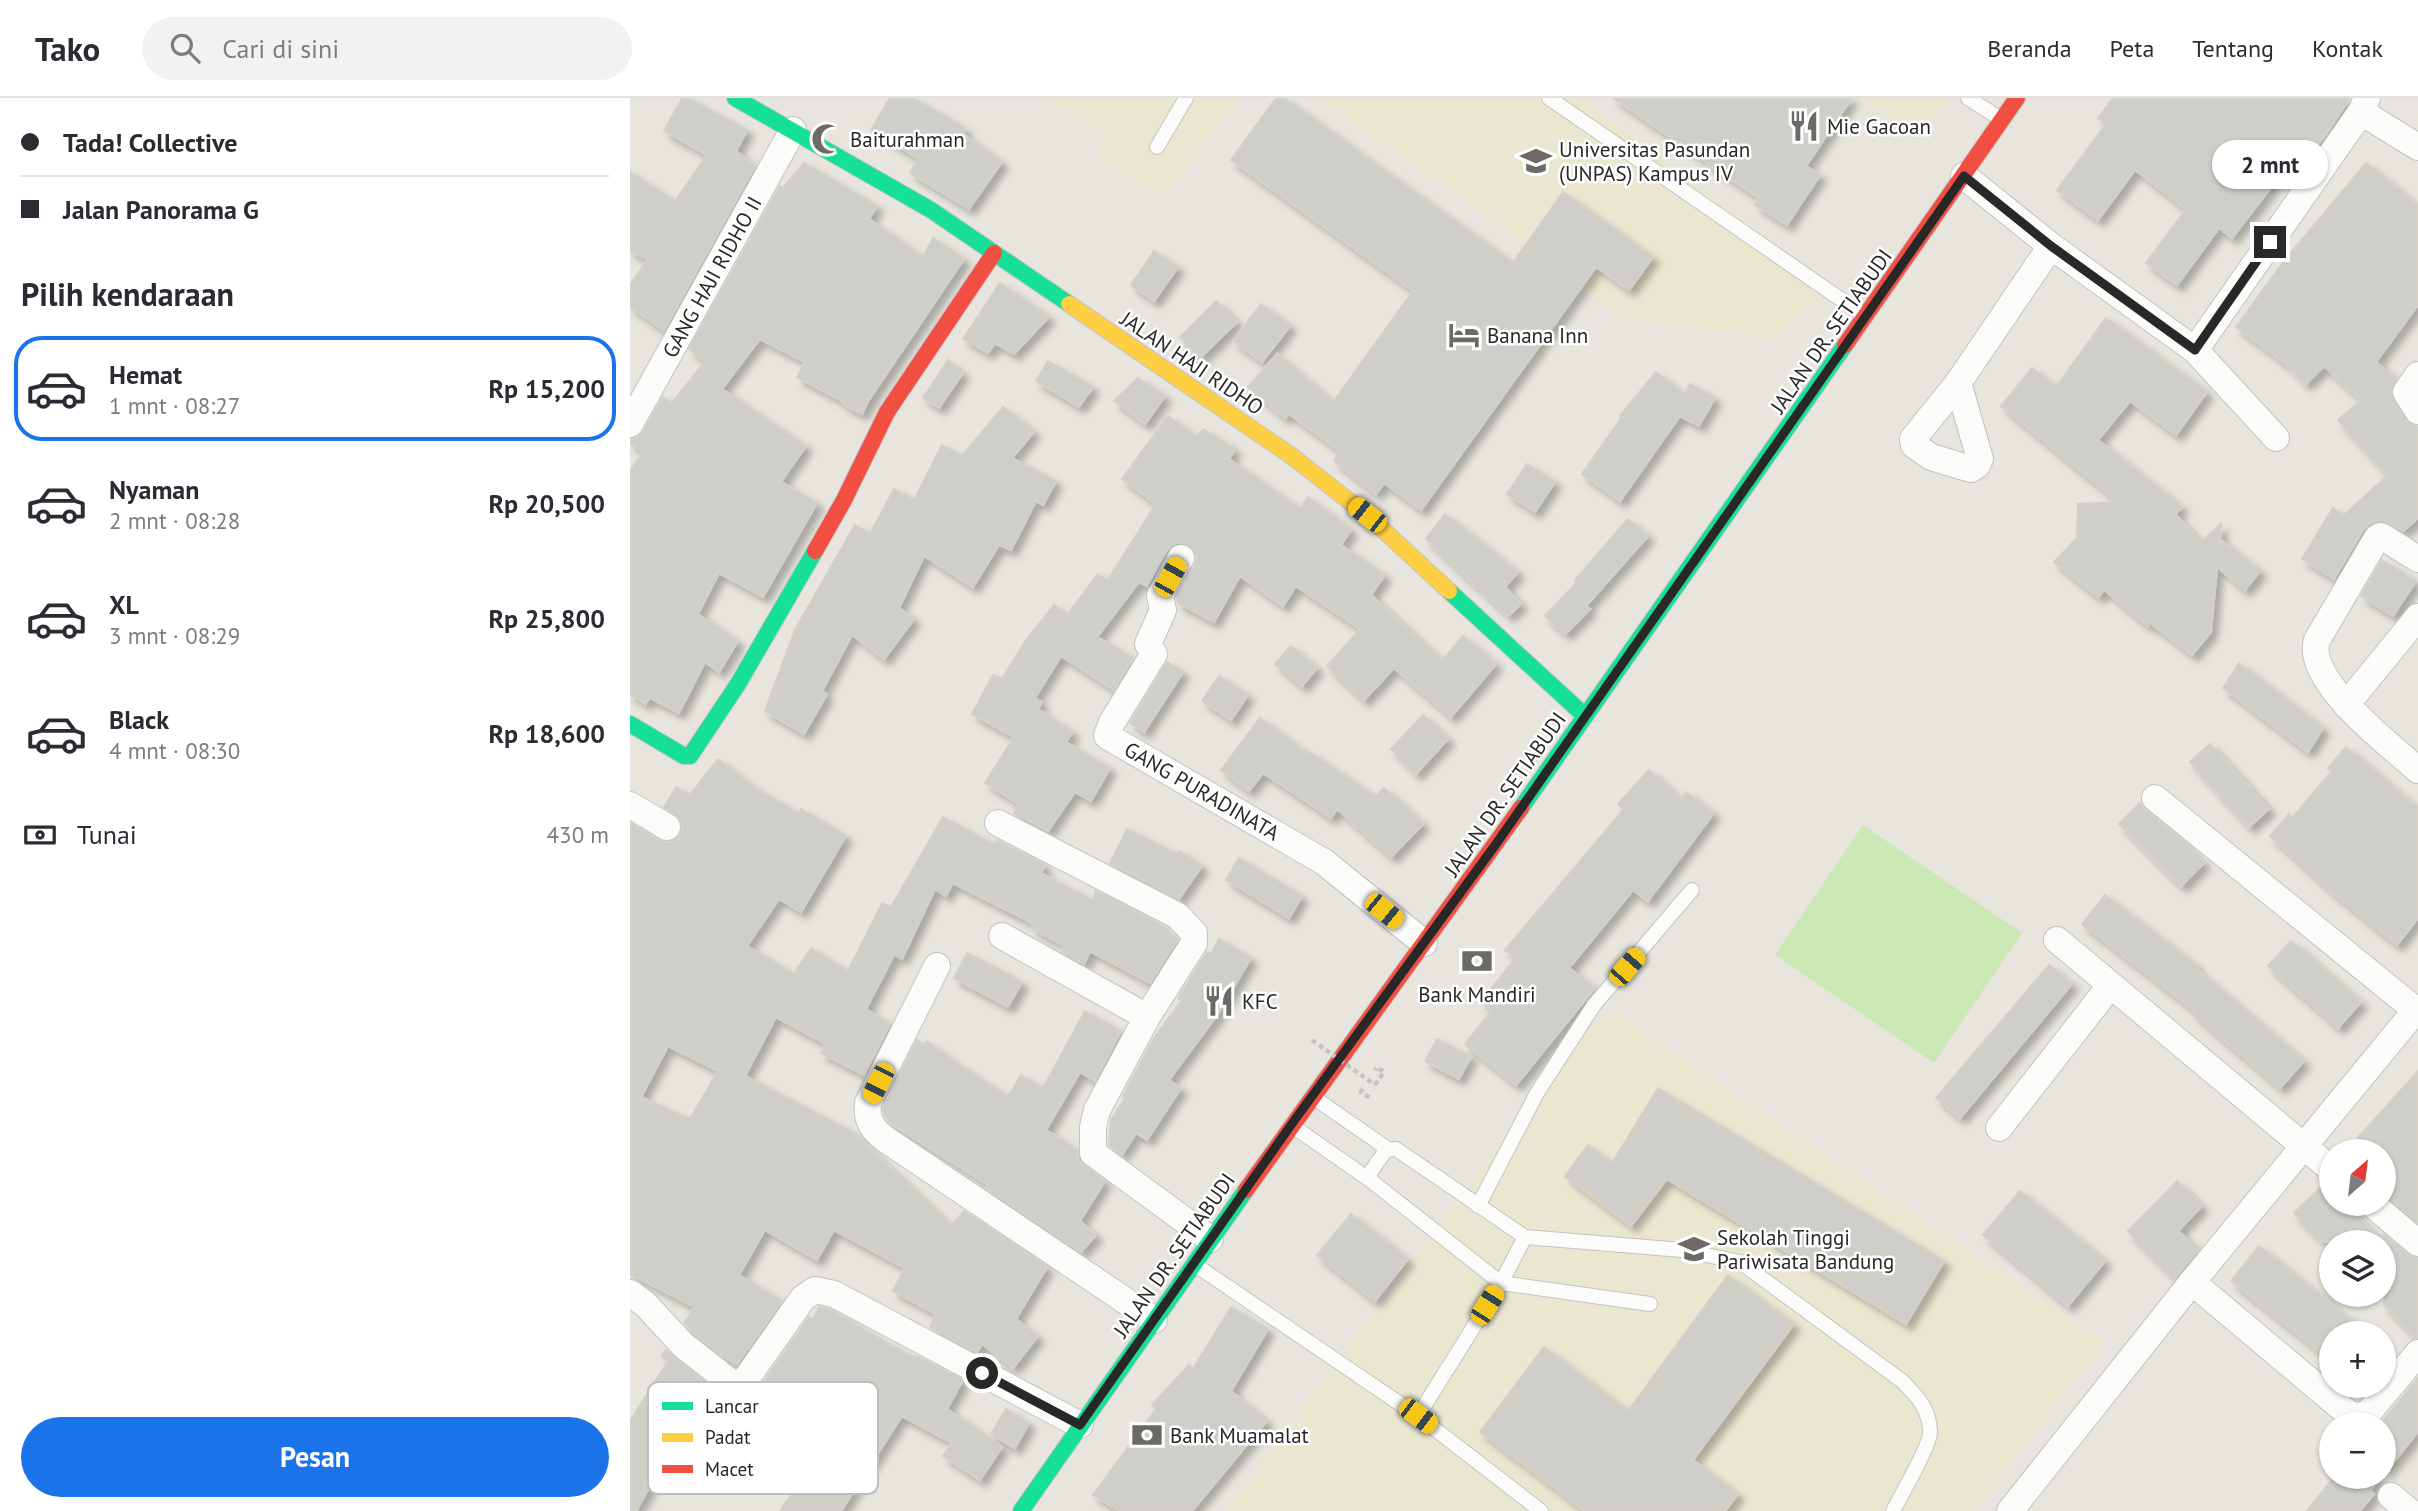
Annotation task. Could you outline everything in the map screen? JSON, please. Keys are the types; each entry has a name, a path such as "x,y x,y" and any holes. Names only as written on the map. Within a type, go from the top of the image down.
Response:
{"main road":[{"name":"JALAN HAJI RIDHO","path":"735,98 931,211 1293,457 1367,515 1585,716"},
{"name":"JALAN DR. SETIABUDI","path":"1021,1511 1210,1239 1585,716 2017,98"},
{"path":"630,724 684,756 690,756 694,751 744,673 844,499 887,412 994,254"}],"street":[{"path":"2195,350 2364,105 2418,147"},
{"name":"GANG HAJI RIDHO II","path":"630,425 793,130"},
{"path":"1964,176 2051,246 2195,350 2276,438"},
{"path":"1958,383 2051,246"},
{"path":"2418,375 2406,392 2418,411"},
{"path":"2418,559 2388,539 2381,536 2377,538 2314,649 2323,675 2346,705 2418,770"},
{"name":"GANG PURADINATA","path":"1181,558 1160,596 1163,610 1148,644 1154,654 1111,724 1107,736 1324,862 1424,943"},
{"path":"2346,705 2418,617"},
{"path":"2010,1511 2303,1145 2414,1000 2155,798"},
{"path":"630,805 667,827"},
{"path":"998,823 1178,916 1194,933 1194,943 1147,1017 1097,1110 1093,1127 1093,1153 1210,1239"},
{"path":"1002,936 1147,1017"},
{"path":"2057,940 2319,1159"},
{"path":"937,966 868,1103 869,1122 885,1139 1154,1320"},
{"path":"1999,1128 2110,986"},
{"path":"2386,1216 2418,1243"},
{"path":"2192,1282 2349,1414 2359,1416 2368,1413 2418,1353"},
{"path":"744,1382 803,1298 812,1291 826,1291 1080,1425"},
{"path":"630,1293 646,1305 683,1345 730,1382"}],"lane":[{"path":"1157,147 1186,98"},
{"path":"1549,98 1866,316"},
{"path":"1968,98 2003,120"},
{"path":"1478,1206 1537,1093 1594,1005 1692,890"},
{"path":"1312,1096 1388,1149 1396,1149 1525,1237 1682,1251 1740,1262 1902,1381 1920,1399 1927,1414 1931,1434 1893,1511"},
{"path":"1291,1125 1370,1180 1501,1283 1650,1304"},
{"path":"1370,1180 1370,1173 1388,1149"},
{"path":"1418,1416 1501,1283 1525,1237"},
{"path":"1193,1264 1418,1416 1541,1511"}],"path":[{"path":"1312,1040 1375,1085 1384,1072 1377,1067 1361,1091 1372,1099"}],"shaded area":[{"path":"1042,98 1242,98 1163,196 1095,160 1107,135"},
{"name":"Universitas Pasundan (UNPAS) Kampus IV","path":"1318,98 1581,98 1831,287 1778,339 1623,319 1498,224"},
{"path":"1860,98 1949,98 1920,137"},
{"name":"Sekolah Tinggi Pariwisata Bandung","path":"1616,1014 2105,1341 1975,1511 1226,1511 1491,1156 1584,1025"}],"green space":[{"path":"1863,825 2022,933 1934,1063 1775,955"}],"building":[{"path":"682,98 688,98 747,130 736,151 755,166 664,330 630,307 630,285 648,259 630,251 630,172 675,201 707,155 664,131"},
{"path":"890,98 913,98 941,114 966,129 963,134 1002,162 969,209 910,173 919,159 871,130"},
{"name":"Banana Inn","path":"1276,98 1284,98 1513,263 1563,192 1653,257 1629,290 1596,267 1421,510 1384,483 1376,494 1334,461 1340,451 1289,414 1285,418 1248,387 1277,354 1333,402 1413,291 1231,160"},
{"path":"1613,98 1852,98 1806,166 1820,175 1787,225 1755,205 1759,198"},
{"path":"2113,98 2350,98 2325,136 2286,182 2279,177 2232,238 2219,228 2177,285 2146,263 2186,209 2135,170 2098,220 2057,190 2106,124 2098,118"},
{"path":"804,163 877,206 869,219 923,257 933,238 964,259 862,414 797,377 805,362 760,339 722,389 806,446 781,482 817,503 763,597 719,573 698,614 738,641 719,672 705,662 679,713 650,698 645,704 630,694 630,471 643,452 630,444 630,440 643,432 663,397 672,403 705,361 689,349 780,186 783,188"},
{"path":"2366,163 2418,206 2418,305 2376,362 2396,379 2390,391 2393,400 2405,420 2418,427 2418,518 2403,531 2382,520 2369,524 2334,579 2302,559 2333,508 2344,515 2388,475 2338,420 2361,400 2324,366 2306,384 2287,365 2236,327 2284,261"},
{"path":"1154,251 1178,267 1154,301 1131,285"},
{"path":"1000,283 1049,317 1014,354 995,343 988,353 963,339"},
{"path":"1216,301 1237,322 1200,358 1180,337"},
{"path":"1261,304 1290,326 1262,362 1233,341"},
{"path":"2106,318 2207,392 2176,435 2130,401 2098,440 2182,507 2175,514 2201,542 2221,524 2220,539 2260,571 2245,590 2217,567 2211,632 2192,655 2150,623 2148,626 2104,590 2098,597 2054,562 2077,538 2078,504 2118,502 2001,406 2032,368 2056,387"},
{"path":"948,360 963,373 939,408 923,398"},
{"path":"1048,361 1093,387 1079,407 1036,381"},
{"path":"1656,372 1685,395 1690,384 1715,398 1699,426 1680,416 1620,501 1582,474 1622,417 1620,416"},
{"path":"1138,378 1165,396 1145,424 1114,401"},
{"path":"1003,407 1034,432 1012,458 1056,481 1043,505 1036,501 1011,550 999,545 973,587 924,556 899,608 914,619 884,659 852,635 822,691 827,694 804,734 765,711 795,630 855,525 870,534 894,489 914,500 942,445 962,456"},
{"path":"1168,416 1197,437 1203,429 1235,449 1229,459 1300,509 1308,497 1351,530 1341,545 1385,575 1371,595 1442,661 1463,636 1496,664 1451,717 1394,668 1364,700 1327,666 1360,629 1296,586 1283,606 1240,576 1214,622 1178,603 1177,598 1195,566 1197,557 1189,545 1181,542 1173,544 1147,586 1139,582 1097,637 1133,658 1114,690 1061,656 1035,698 1042,702 1038,709 1073,732 1066,742 1110,768 1091,801 1075,792 1048,831 1014,813 1019,804 985,783 1014,737 972,714 993,675 1002,679 1026,640 1054,605 1067,615 1098,574 1107,581 1156,504 1122,479"},
{"path":"1527,464 1555,482 1535,512 1507,494"},
{"path":"1445,514 1518,572 1505,587 1521,604 1508,616 1426,539"},
{"path":"1628,519 1648,536 1586,606 1590,609 1565,634 1545,616 1577,582 1575,580"},
{"path":"2382,560 2416,581 2393,616 2361,596"},
{"path":"1291,646 1317,668 1302,686 1275,664"},
{"path":"1167,662 1183,672 1144,732 1130,723"},
{"path":"2239,663 2323,728 2308,752 2223,688"},
{"path":"1219,676 1248,695 1231,720 1202,701"},
{"path":"1423,715 1448,739 1416,774 1391,749"},
{"path":"1260,718 1310,755 1311,753 1376,797 1384,788 1423,824 1391,857 1337,809 1331,818 1263,773 1249,791 1221,770"},
{"path":"2210,744 2269,809 2249,827 2190,762"},
{"path":"2346,747 2418,809 2418,918 2397,945 2333,893 2270,836 2289,814 2292,818 2332,771 2328,768"},
{"path":"718,759 756,789 799,813 801,809 846,836 801,912 779,899 747,946 794,974 811,948 848,971 882,903 891,907 943,817 994,845 997,840 1045,865 1041,873 1088,898 1093,899 1096,891 1161,925 1159,927 1178,939 1150,983 1090,951 1084,964 1062,951 1064,946 1032,928 1034,924 953,883 946,896 935,889 902,959 894,955 866,1009 890,1024 864,1075 821,1053 826,1044 776,1017 745,1076 851,1131 951,1226 964,1211 1047,1267 1016,1319 1038,1336 1013,1368 982,1344 977,1353 930,1327 936,1314 893,1291 905,1268 834,1230 817,1260 765,1230 739,1275 782,1301 737,1364 723,1356 684,1323 695,1307 630,1274 630,823 660,841 667,843 675,840 683,828 681,820 664,807 676,787 690,795","holes":["668,1046 718,1071 690,1119 641,1097"]},
{"path":"1649,770 1680,799 1686,792 1714,813 1648,901 1633,890 1569,968 1595,988 1516,1085 1465,1044 1492,1010 1481,1001 1516,958 1505,950 1624,809 1618,804"},
{"path":"2140,803 2204,863 2181,886 2119,824"},
{"path":"1127,829 1177,854 1179,851 1202,866 1179,899 1110,863"},
{"path":"1239,858 1302,896 1289,918 1226,880"},
{"path":"2105,895 2197,966 2195,968 2304,1061 2280,1088 2193,1014 2195,1011 2082,924"},
{"path":"1219,939 1251,958 1218,1014 1169,1080 1181,1088 1147,1140 1136,1133 1122,1155 1109,1145 1111,1120 1126,1097 1123,1096 1154,1038 1182,1000 1178,998 1207,952 1211,954"},
{"path":"2291,941 2361,1002 2338,1028 2268,966"},
{"path":"967,953 1022,982 1008,1007 954,978"},
{"path":"2049,965 2072,984 1960,1118 1936,1098"},
{"path":"1085,1011 1121,1031 1095,1081 1080,1072 1046,1130 1077,1150 1083,1165 1105,1181 1080,1221 1096,1235 1081,1252 986,1188 988,1185 892,1124 883,1109 917,1040 924,1044 927,1041 1008,1097 1021,1075 1043,1088"},
{"path":"1437,1039 1471,1057 1459,1079 1425,1061"},
{"path":"2418,1071 2418,1222 2396,1203 2396,1139 2357,1139"},
{"path":"1658,1088 1944,1261 1906,1324 1667,1179 1631,1226 1565,1176 1588,1145 1612,1163"},
{"path":"2177,1181 2202,1206 2178,1231 2198,1250 2175,1278 2128,1231"},
{"path":"2319,1189 2319,1216 2357,1216 2371,1230 2319,1230 2319,1238 2294,1213"},
{"path":"2020,1191 2105,1261 2068,1306 1983,1235"},
{"path":"1351,1214 1408,1259 1375,1301 1317,1255"},
{"path":"2396,1244 2408,1255 2418,1258 2416,1338 2386,1307 2396,1307"},
{"path":"2259,1246 2319,1294 2319,1307 2335,1307 2352,1321 2319,1321 2319,1351 2231,1281"},
{"path":"1728,1275 1794,1324 1693,1460 1738,1494 1725,1511 1585,1511 1480,1432 1544,1347 1628,1411"},
{"path":"819,1307 829,1309 890,1345 963,1380 947,1409 1002,1447 980,1480 943,1456 952,1443 902,1416 878,1453 878,1382 764,1381 809,1317 813,1320"},
{"path":"1231,1307 1268,1329 1231,1391 1267,1421 1192,1511 1120,1511 1093,1495 1156,1409 1152,1405 1189,1365 1193,1369"},
{"path":"666,1350 705,1382 655,1382 668,1361 661,1356"},
{"path":"2418,1378 2418,1432 2396,1459 2396,1412 2390,1412"},
{"path":"648,1393 648,1489 636,1511 630,1511 630,1421"},
{"path":"1006,1409 1029,1423 1015,1448 991,1434"},
{"path":"2324,1489 2372,1489 2370,1491 2374,1494 2360,1511 2307,1511"},
{"path":"792,1494 852,1494 841,1511 780,1511"}],"traffic: fast":[{"path":"735,98 931,210 1069,304"},
{"path":"1521,808 1845,345"},
{"path":"630,724 684,756 690,756 738,684 815,551"},
{"path":"1449,591 1585,716"},
{"path":"1021,1511 1246,1190"}],"traffic: slow":[{"path":"1069,304 1293,457 1367,515 1449,591"}],"traffic: jam":[{"path":"1845,345 2017,98"},
{"path":"815,551 844,500 887,412 994,253"},
{"path":"1246,1190 1521,808"}],"place":[{"name":"Mie Gacoan","path":"1804,126"},
{"name":"Baiturahman","path":"827,139"},
{"name":"Universitas Pasundan (UNPAS) Kampus IV","path":"1536,161"},
{"name":"Banana Inn","path":"1464,335"},
{"name":"Bank Mandiri","path":"1477,961"},
{"name":"KFC","path":"1219,1001"},
{"name":"Sekolah Tinggi Pariwisata Bandung","path":"1694,1249"},
{"name":"Bank Muamalat","path":"1147,1435"}],"route":[{"path":"982,1373 1080,1425 1291,1125 1496,844 1964,176 2051,246 2195,350 2270,242"}]}
